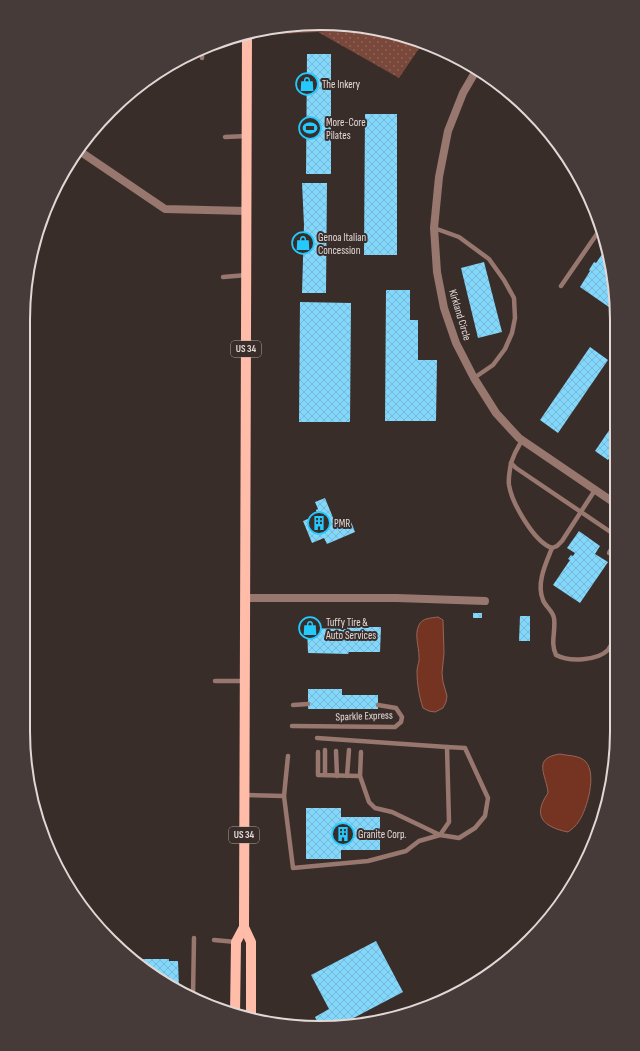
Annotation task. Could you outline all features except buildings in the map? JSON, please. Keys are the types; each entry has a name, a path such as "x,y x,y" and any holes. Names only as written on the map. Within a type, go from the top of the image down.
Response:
{"main road":[{"name":"US 34","path":"248,39 244,927 251,942 251,1012"},
{"name":"US 34","path":"235,1008 236,942 244,927"}],"street":[{"name":"Kirkland Circle","path":"474,74 463,93 448,131 440,177 434,228 437,272 444,308 456,343 474,378 496,413 522,440 610,500"},
{"path":"83,153 165,210 247,211"},
{"path":"245,598 397,598 485,600"}],"lane":[{"path":"225,137 247,136"},
{"path":"434,228 459,237 489,259 504,280 514,298 515,318 512,333 505,350 493,365 474,378"},
{"path":"561,286 597,234"},
{"path":"223,276 246,276"},
{"path":"522,440 512,463 509,484 511,494 517,507 533,532 548,547 552,548"},
{"path":"512,463 516,468 610,532"},
{"path":"595,490 578,511 562,541 557,546 552,548 543,571 541,588 542,599 554,616 552,643 556,656 569,659 584,659 598,656 607,650 610,646"},
{"path":"215,681 244,681"},
{"path":"292,705 308,704"},
{"name":"Sparkle Express","path":"292,726 395,727 401,722 402,717 396,708 378,706"},
{"path":"317,738 465,748 488,798 485,816 475,828 459,838 440,835 392,812 375,808 369,802 360,776 361,752"},
{"path":"288,756 284,796 293,868 368,861 406,851 419,841 440,835 449,822 446,747"},
{"path":"325,750 325,775"},
{"path":"347,776 349,750"},
{"path":"336,751 336,776"},
{"path":"318,752 318,775 360,776"},
{"path":"244,795 284,796"},
{"path":"193,992 194,938"},
{"path":"214,940 236,942"}],"shaded area":[{"path":"320,30 358,32 395,40 420,48 399,78 318,32 270,35 282,32"},
{"path":"438,617 443,620 444,653 442,673 447,696 443,708 435,712 423,708 420,699 417,676 419,658 417,632 422,621"},
{"path":"560,754 577,757 586,762 591,775 590,792 585,809 578,823 568,832 546,824 541,814 543,801 548,793 543,764 546,759 551,756"}],"place":[{"name":"The Inkery","path":"307,84"},
{"name":"More-Core Pilates","path":"310,128"},
{"name":"Genoa Italian Concession","path":"303,243"},
{"name":"PMR","path":"319,523"},
{"name":"Tuffy Tire & Auto Services","path":"310,628"},
{"name":"Granite Corp.","path":"343,834"}]}
